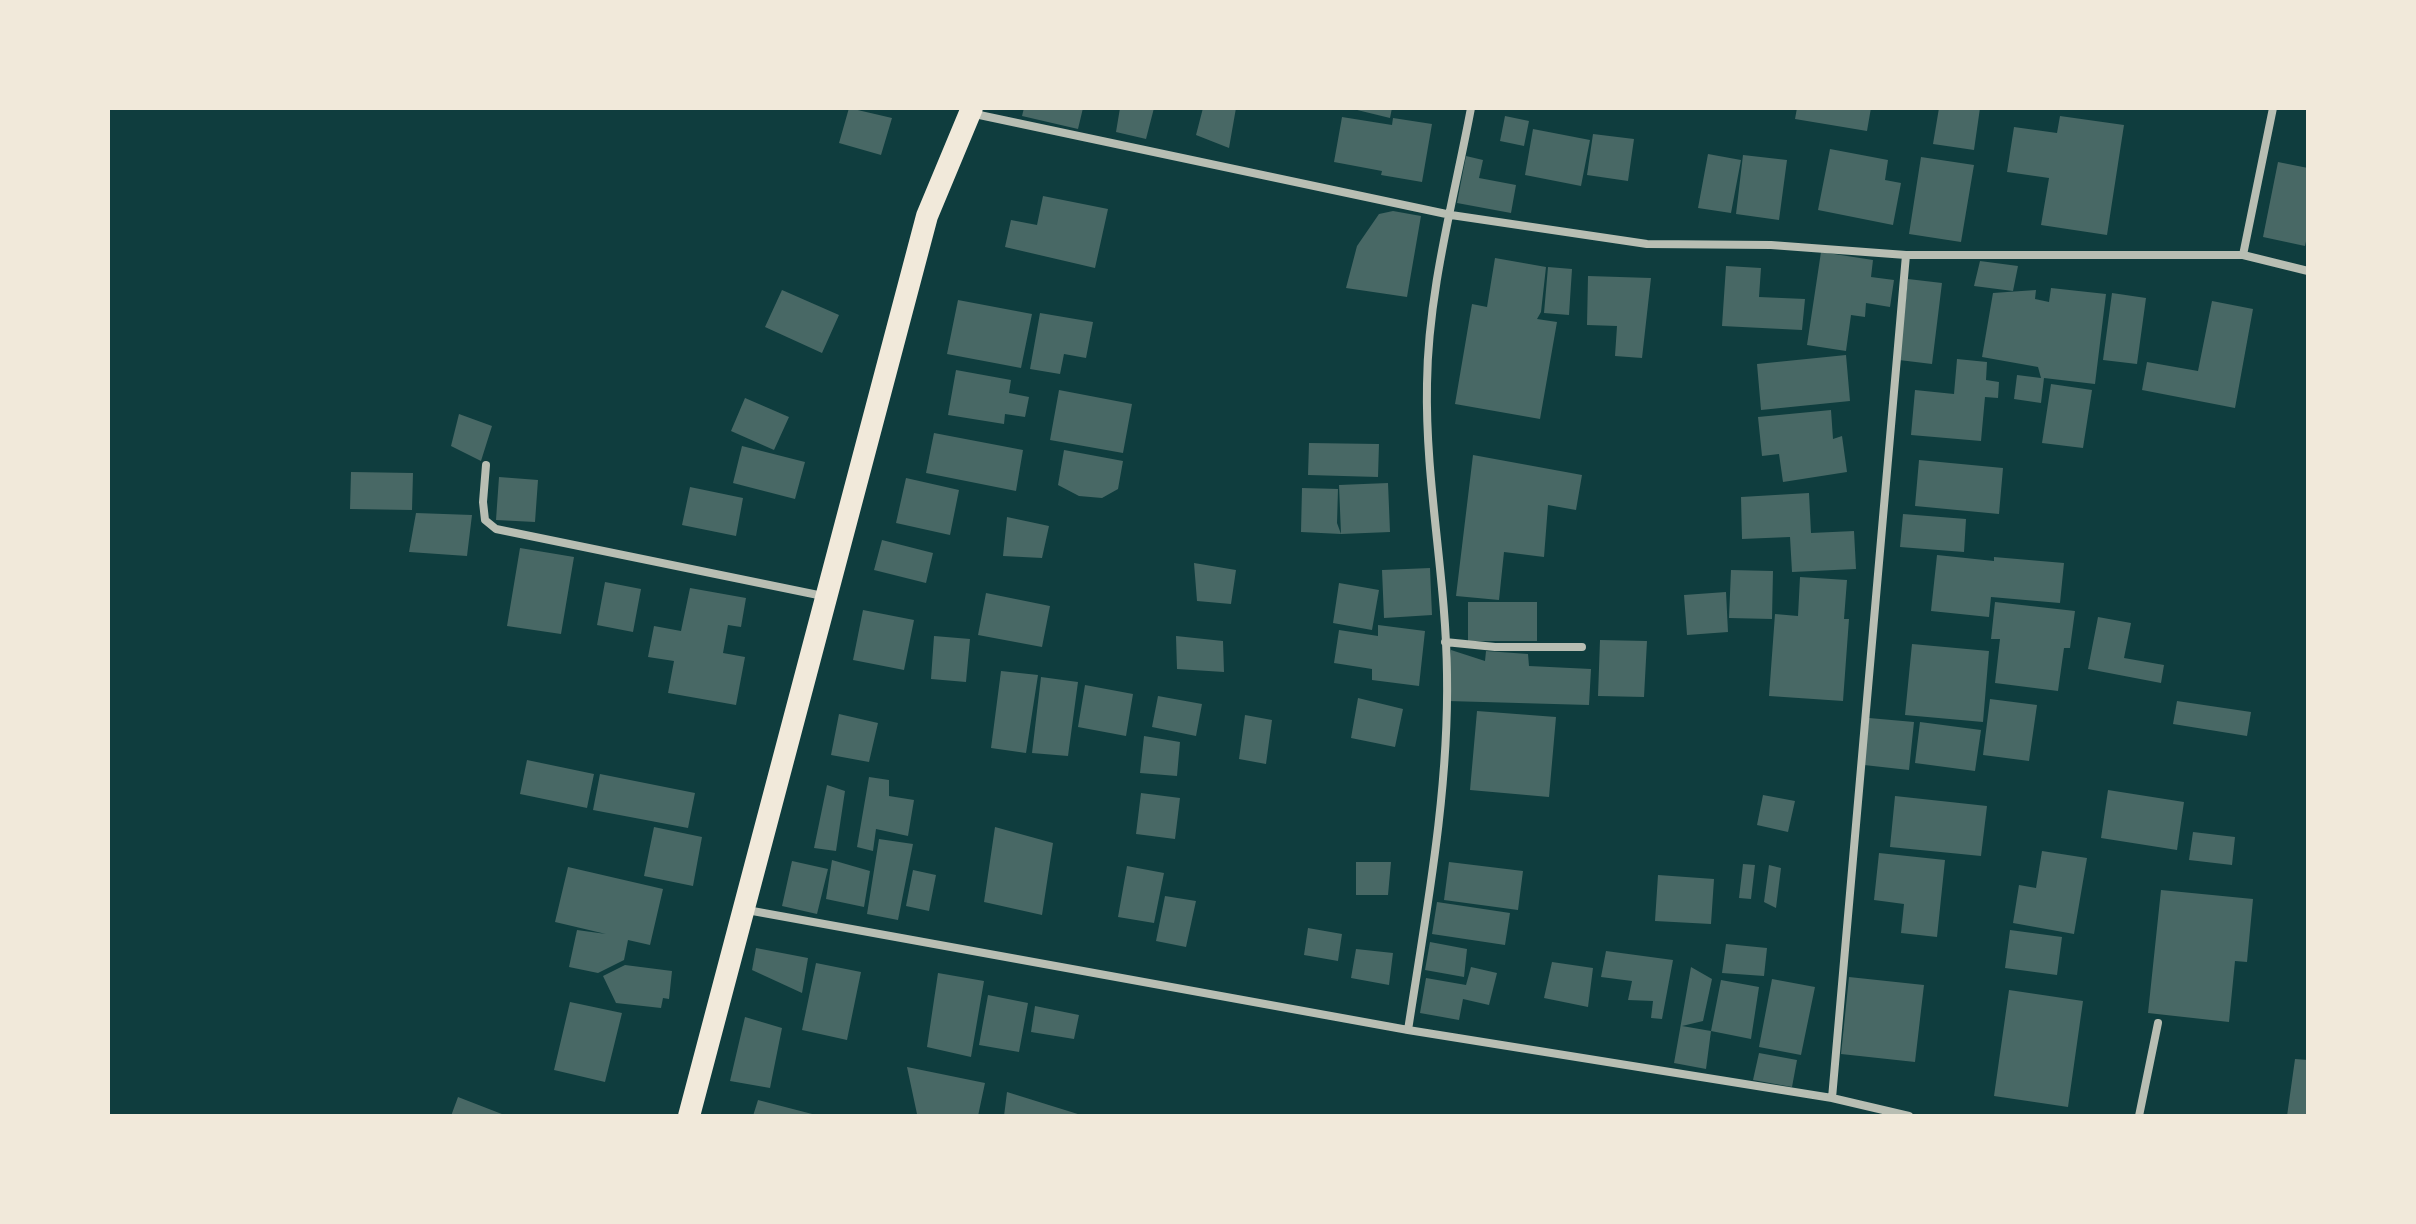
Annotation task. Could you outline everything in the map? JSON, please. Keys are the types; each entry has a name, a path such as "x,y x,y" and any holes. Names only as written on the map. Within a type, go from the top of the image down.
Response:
{"highway":[{"path":"689,1116 927,216 971,110"}],"street":[{"path":"1408,1030 1437,838 1447,689 1439,549 1428,459 1427,381 1433,300 1471,108"},
{"path":"2243,255 2273,108"},
{"path":"971,110 1451,215 1647,244 1771,245 1906,255 2243,255 2308,271"},
{"path":"1832,1098 1906,255"},
{"path":"486,465 485,520 496,529 828,597"},
{"path":"1445,642 1510,647 1582,647"},
{"path":"743,910 1408,1030 1832,1098 1909,1116"},
{"path":"2139,1116 2158,1023"}],"building":[{"path":"849,108 892,118 881,155 839,143"},
{"path":"1024,108 1083,108 1078,129 1022,116"},
{"path":"1120,108 1154,108 1146,139 1116,132"},
{"path":"1203,108 1236,108 1229,148 1196,135"},
{"path":"1349,108 1392,108 1390,118"},
{"path":"1797,108 1871,108 1867,131 1795,119"},
{"path":"1939,108 1980,108 1974,150 1933,144"},
{"path":"1505,116 1529,121 1524,146 1500,141"},
{"path":"2060,116 2124,125 2107,235 2041,225 2049,178 2007,172 2014,127 2057,133"},
{"path":"1342,117 1392,125 1393,118 1432,124 1422,182 1334,162"},
{"path":"1533,129 1590,140 1581,186 1525,175"},
{"path":"1593,134 1634,139 1628,181 1587,175"},
{"path":"1830,149 1888,160 1885,180 1901,183 1893,225 1818,210"},
{"path":"1708,154 1741,160 1731,213 1698,208"},
{"path":"1743,155 1787,160 1779,220 1736,214"},
{"path":"1466,156 1483,160 1479,178 1516,185 1511,213 1457,203"},
{"path":"1921,157 1974,165 1961,242 1909,234"},
{"path":"2278,162 2308,168 2308,232 2305,246 2263,237"},
{"path":"1043,196 1108,209 1095,268 1005,247 1011,220 1037,225"},
{"path":"1393,211 1421,216 1407,297 1346,288 1357,246 1379,214"},
{"path":"1821,252 1873,260 1871,277 1894,280 1890,307 1866,303 1865,317 1851,315 1846,351 1807,345"},
{"path":"1495,258 1546,267 1541,312 1537,319 1557,322 1540,419 1455,404 1472,304 1487,307"},
{"path":"1980,261 2018,266 2013,291 1974,286"},
{"path":"1726,266 1761,268 1759,297 1805,299 1802,330 1722,326"},
{"path":"1548,267 1572,269 1569,315 1544,313"},
{"path":"1588,276 1651,278 1642,358 1615,356 1617,326 1587,325"},
{"path":"1908,279 1942,283 1932,364 1899,360"},
{"path":"2051,288 2106,294 2095,384 2044,378 2041,403 2014,399 2017,375 2041,378 2038,367 1982,357 1993,293 2036,290 2035,299 2049,302"},
{"path":"782,290 839,315 822,353 765,327"},
{"path":"2112,293 2146,298 2137,364 2103,360"},
{"path":"958,300 1032,314 1021,368 947,354"},
{"path":"2212,301 2253,309 2235,408 2142,390 2147,362 2198,371"},
{"path":"1040,313 1093,322 1086,358 1064,354 1060,374 1030,369"},
{"path":"1846,355 1850,401 1761,410 1757,364"},
{"path":"1957,359 1987,362 1986,380 1999,382 1998,398 1985,397 1981,441 1911,435 1915,390 1954,394"},
{"path":"956,370 1011,380 1009,393 1029,397 1025,417 1005,414 1004,424 948,415"},
{"path":"2051,384 2092,390 2083,448 2042,443"},
{"path":"1059,390 1132,404 1123,453 1050,440"},
{"path":"745,398 789,417 774,450 731,431"},
{"path":"1831,410 1833,439 1842,436 1847,472 1783,482 1779,454 1762,456 1758,417"},
{"path":"459,414 492,426 481,461 451,446"},
{"path":"934,433 1023,450 1016,491 926,473"},
{"path":"1309,443 1379,444 1378,477 1308,475"},
{"path":"742,446 805,462 795,499 733,483"},
{"path":"1064,450 1123,461 1118,489 1102,498 1079,496 1058,485"},
{"path":"1473,455 1582,475 1576,510 1548,505 1544,557 1504,552 1499,600 1456,596"},
{"path":"1919,460 2003,468 1999,514 1915,506"},
{"path":"351,472 413,473 412,510 350,509"},
{"path":"499,477 538,480 535,522 496,520"},
{"path":"906,478 959,490 950,535 896,523"},
{"path":"1388,483 1390,532 1341,534 1339,485"},
{"path":"690,487 743,498 736,536 682,525"},
{"path":"1302,488 1338,489 1337,523 1341,534 1301,532"},
{"path":"1809,493 1811,533 1854,531 1856,569 1792,572 1790,537 1742,539 1741,497"},
{"path":"416,513 472,515 467,556 409,552"},
{"path":"1903,514 1966,519 1964,552 1900,547"},
{"path":"1007,517 1049,526 1042,558 1003,556"},
{"path":"882,540 933,553 926,583 874,570"},
{"path":"520,548 574,557 561,634 507,626"},
{"path":"1937,555 1994,561 1994,557 2064,563 2060,603 1991,597 1989,617 1931,611"},
{"path":"1194,563 1236,570 1231,604 1197,601"},
{"path":"1430,568 1432,615 1384,618 1382,570"},
{"path":"1731,570 1773,571 1772,619 1729,618"},
{"path":"1800,577 1847,580 1844,619 1849,619 1843,701 1769,696 1775,614 1798,616"},
{"path":"605,582 641,589 633,632 597,625"},
{"path":"1339,583 1379,590 1372,630 1333,623"},
{"path":"690,588 746,598 741,627 728,625 723,653 745,657 736,705 668,693 674,661 648,657 654,626 681,631"},
{"path":"1726,592 1728,632 1687,635 1684,595"},
{"path":"986,593 1050,606 1042,647 978,635"},
{"path":"1468,602 1537,602 1537,641 1468,641"},
{"path":"1995,602 2075,611 2070,648 2064,648 2058,691 1995,683 2000,639 1991,639"},
{"path":"863,610 914,620 904,670 853,660"},
{"path":"2098,617 2131,623 2124,658 2164,665 2161,683 2088,669"},
{"path":"1378,625 1425,631 1419,686 1372,680 1372,669 1334,663 1339,630 1378,636"},
{"path":"934,636 970,639 966,682 931,679"},
{"path":"1176,636 1223,641 1224,672 1177,669"},
{"path":"1600,640 1647,641 1644,697 1598,696"},
{"path":"1912,644 1989,651 1983,722 1905,715"},
{"path":"1451,650 1485,661 1486,651 1528,654 1529,666 1591,669 1589,705 1448,701"},
{"path":"1001,671 1038,675 1026,753 991,748"},
{"path":"1041,677 1078,682 1068,756 1032,753"},
{"path":"1085,685 1133,694 1126,736 1078,727"},
{"path":"1158,696 1202,704 1196,736 1152,727"},
{"path":"1358,698 1403,709 1395,747 1351,738"},
{"path":"1990,699 2037,705 2029,761 1983,755"},
{"path":"2177,701 2251,712 2247,736 2173,724"},
{"path":"1477,711 1556,717 1549,797 1470,790"},
{"path":"839,714 878,723 869,762 831,755"},
{"path":"1245,715 1272,720 1266,764 1239,759"},
{"path":"1869,718 1914,722 1909,770 1864,765"},
{"path":"1920,722 1981,730 1975,771 1915,763"},
{"path":"1144,736 1180,742 1177,776 1140,773"},
{"path":"527,760 594,774 587,808 520,794"},
{"path":"600,774 695,793 688,828 593,810"},
{"path":"869,777 889,780 889,796 914,800 908,836 876,829 873,851 857,847"},
{"path":"827,785 845,791 836,851 814,848"},
{"path":"2108,790 2184,802 2177,850 2101,838"},
{"path":"1141,793 1180,798 1175,839 1136,834"},
{"path":"1763,795 1795,801 1788,832 1757,825"},
{"path":"1895,796 1987,806 1981,856 1890,847"},
{"path":"654,827 702,837 693,886 644,876"},
{"path":"995,827 1053,843 1042,915 984,902"},
{"path":"2193,832 2235,837 2232,865 2189,860"},
{"path":"879,839 913,844 898,920 867,914"},
{"path":"2042,851 2087,858 2074,934 2013,923 2019,885 2036,888"},
{"path":"1879,853 1945,860 1937,937 1901,933 1904,904 1874,900"},
{"path":"832,860 870,871 864,907 826,899"},
{"path":"792,861 828,869 817,914 782,906"},
{"path":"1356,862 1391,862 1388,895 1356,895"},
{"path":"1449,862 1523,871 1518,910 1444,900"},
{"path":"1743,864 1755,865 1751,899 1739,898"},
{"path":"1769,865 1781,868 1776,908 1764,902"},
{"path":"1127,866 1164,873 1154,923 1118,917"},
{"path":"568,867 663,889 650,945 628,940 624,960 598,973 569,967 577,930 606,934 555,922"},
{"path":"913,870 936,875 929,911 906,906"},
{"path":"1658,875 1714,879 1711,924 1655,921"},
{"path":"2161,890 2253,899 2247,962 2235,961 2229,1022 2148,1013"},
{"path":"1165,896 1196,901 1186,947 1156,941"},
{"path":"1437,902 1510,913 1505,945 1432,934"},
{"path":"1308,928 1342,934 1338,961 1304,955"},
{"path":"2010,930 2062,937 2057,975 2005,968"},
{"path":"1430,942 1467,949 1464,977 1425,970"},
{"path":"1726,944 1767,948 1764,976 1722,973"},
{"path":"756,948 808,958 802,993 752,970"},
{"path":"1356,949 1393,953 1389,985 1351,978"},
{"path":"1606,951 1673,960 1662,1019 1651,1018 1653,1001 1628,1000 1632,981 1601,977"},
{"path":"1552,962 1593,968 1588,1007 1544,998"},
{"path":"816,963 861,972 847,1040 802,1030"},
{"path":"625,965 672,971 669,999 663,998 661,1008 616,1003 603,976"},
{"path":"1471,967 1497,973 1489,1005 1463,999 1459,1020 1420,1013 1426,978 1466,985"},
{"path":"1691,967 1712,979 1703,1021 1682,1026 1711,1031 1706,1069 1674,1063"},
{"path":"938,973 984,981 971,1057 927,1047"},
{"path":"1849,977 1924,985 1915,1062 1841,1054"},
{"path":"1772,979 1815,987 1801,1055 1759,1047"},
{"path":"1721,980 1759,987 1751,1039 1711,1031"},
{"path":"2009,990 2083,1001 2068,1107 1994,1096"},
{"path":"988,995 1028,1003 1019,1052 979,1045"},
{"path":"570,1002 622,1013 605,1082 554,1070"},
{"path":"1035,1006 1079,1015 1074,1039 1031,1032"},
{"path":"745,1017 782,1028 770,1088 730,1081"},
{"path":"1759,1053 1797,1060 1792,1087 1753,1080"},
{"path":"2295,1059 2308,1060 2308,1116 2287,1116"},
{"path":"907,1067 985,1083 978,1116 917,1114"},
{"path":"1007,1092 1081,1115 1081,1116 1004,1116"},
{"path":"458,1097 507,1116 451,1116"},
{"path":"758,1100 816,1115 816,1116 753,1116"}]}
